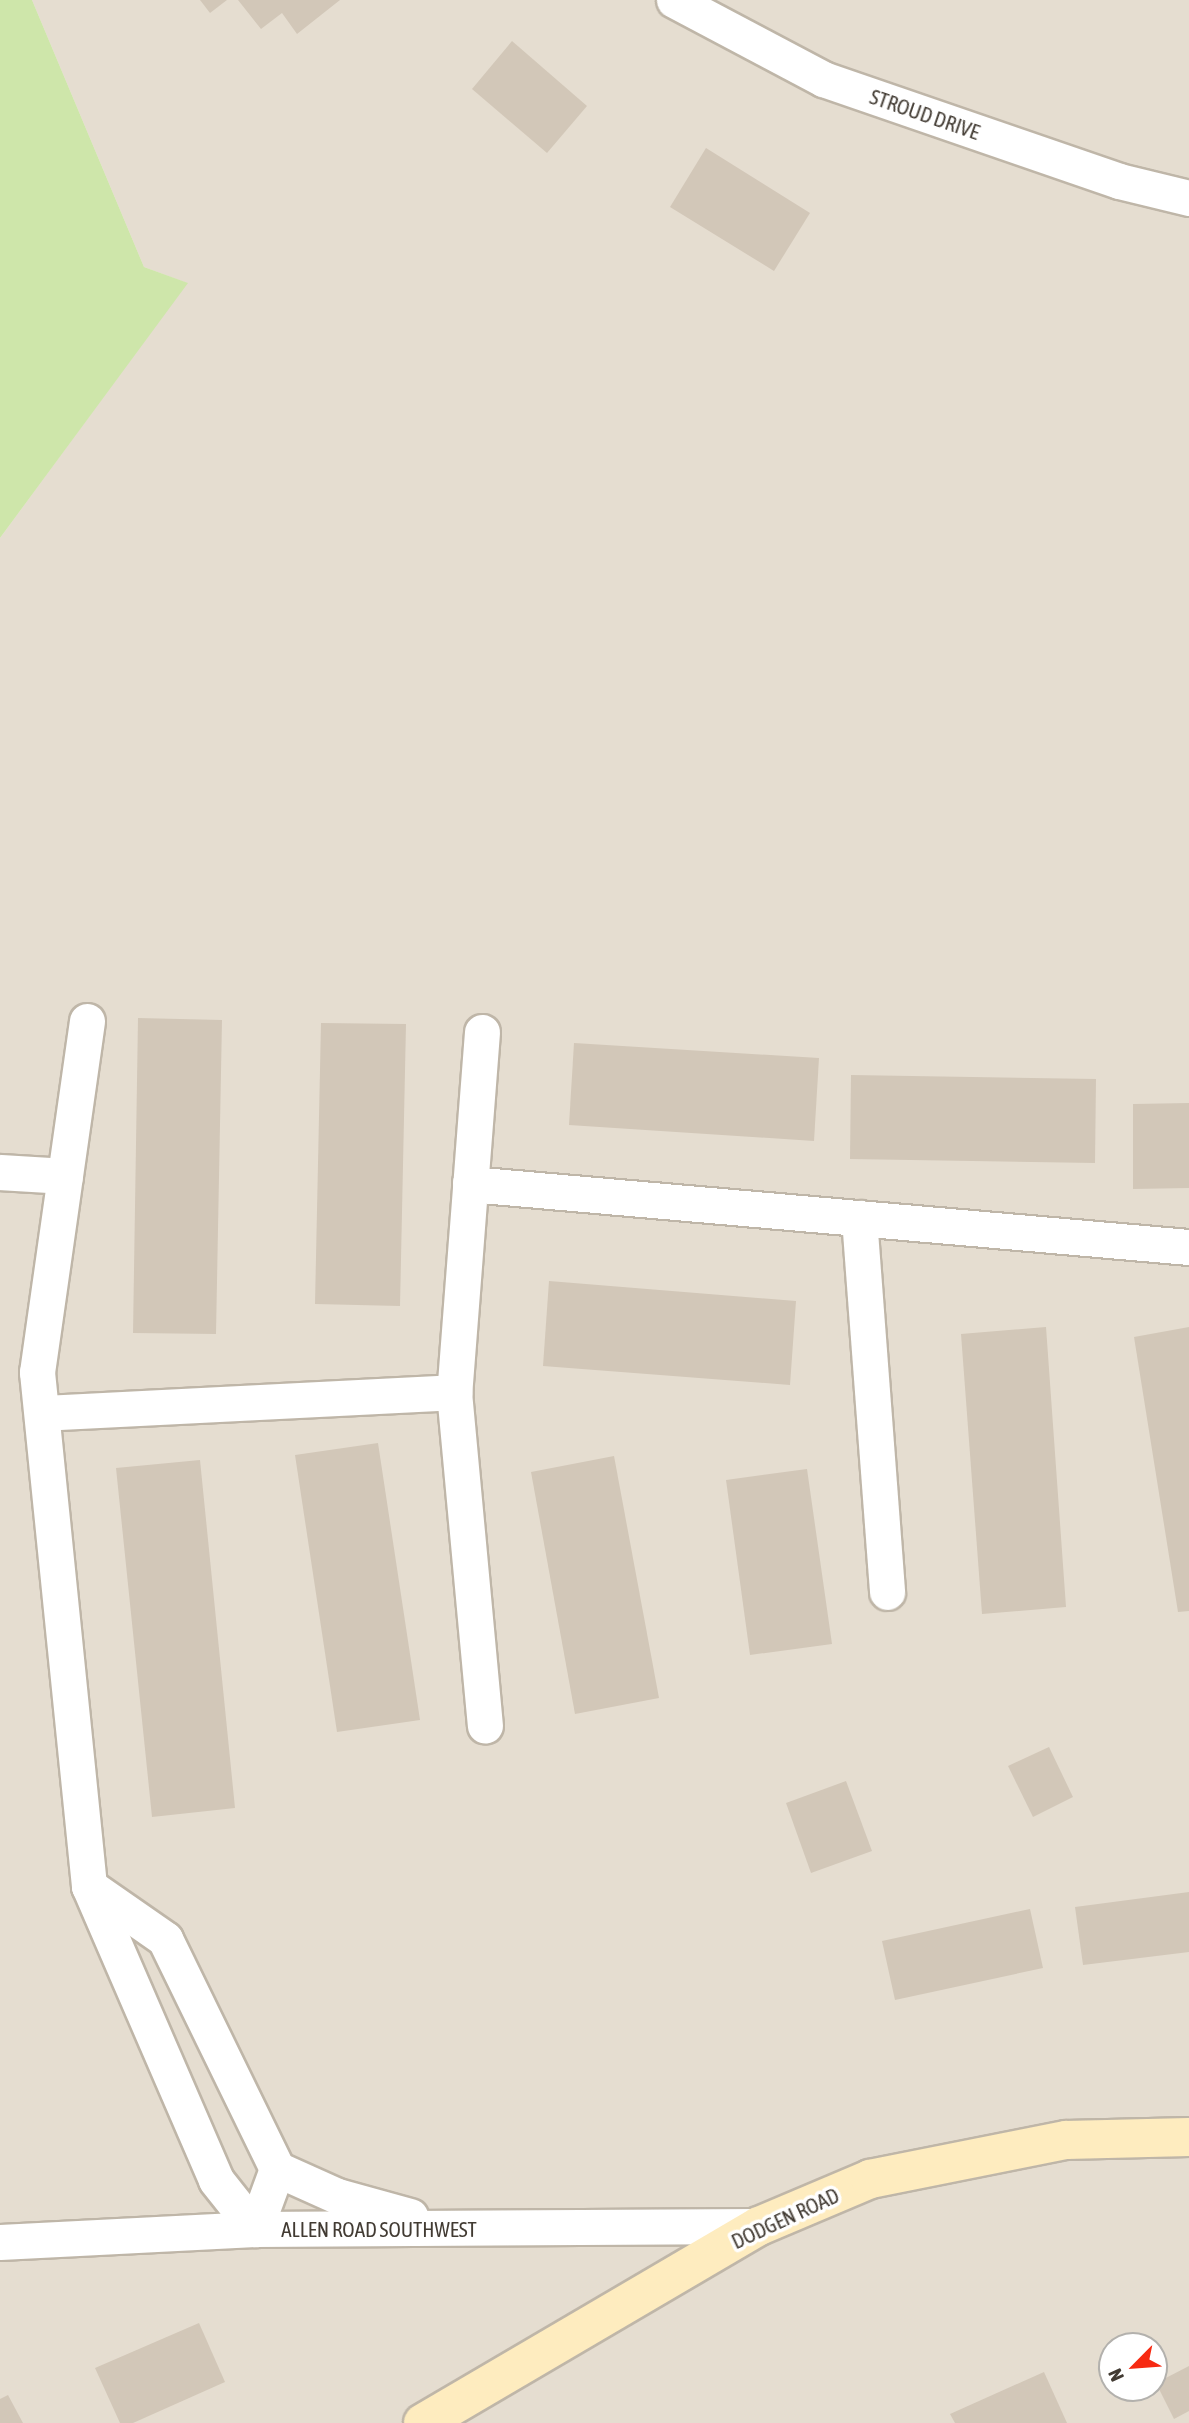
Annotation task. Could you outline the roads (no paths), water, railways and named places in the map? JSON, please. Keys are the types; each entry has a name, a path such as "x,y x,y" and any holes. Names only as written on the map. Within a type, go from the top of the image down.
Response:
{"street":[{"name":"STROUD DRIVE","path":"674,0 823,79 1119,181 1189,198"},
{"path":"87,1021 37,1372 89,1886 158,2052 216,2180 255,2229"},
{"path":"482,1032 454,1392 485,1726"},
{"path":"0,1172 65,1176"},
{"path":"470,1184 1189,1247"},
{"path":"859,1218 887,1592"},
{"path":"41,1413 454,1392"},
{"path":"89,1886 165,1939 277,2169 337,2196 454,2228"},
{"path":"158,2052 210,2034"},
{"name":"DODGEN ROAD","path":"424,2423 759,2226 870,2179 958,2158 1066,2140 1189,2137"},
{"path":"255,2229 277,2169"},
{"name":"ALLEN ROAD SOUTHWEST","path":"0,2242 255,2229 759,2226"}]}
